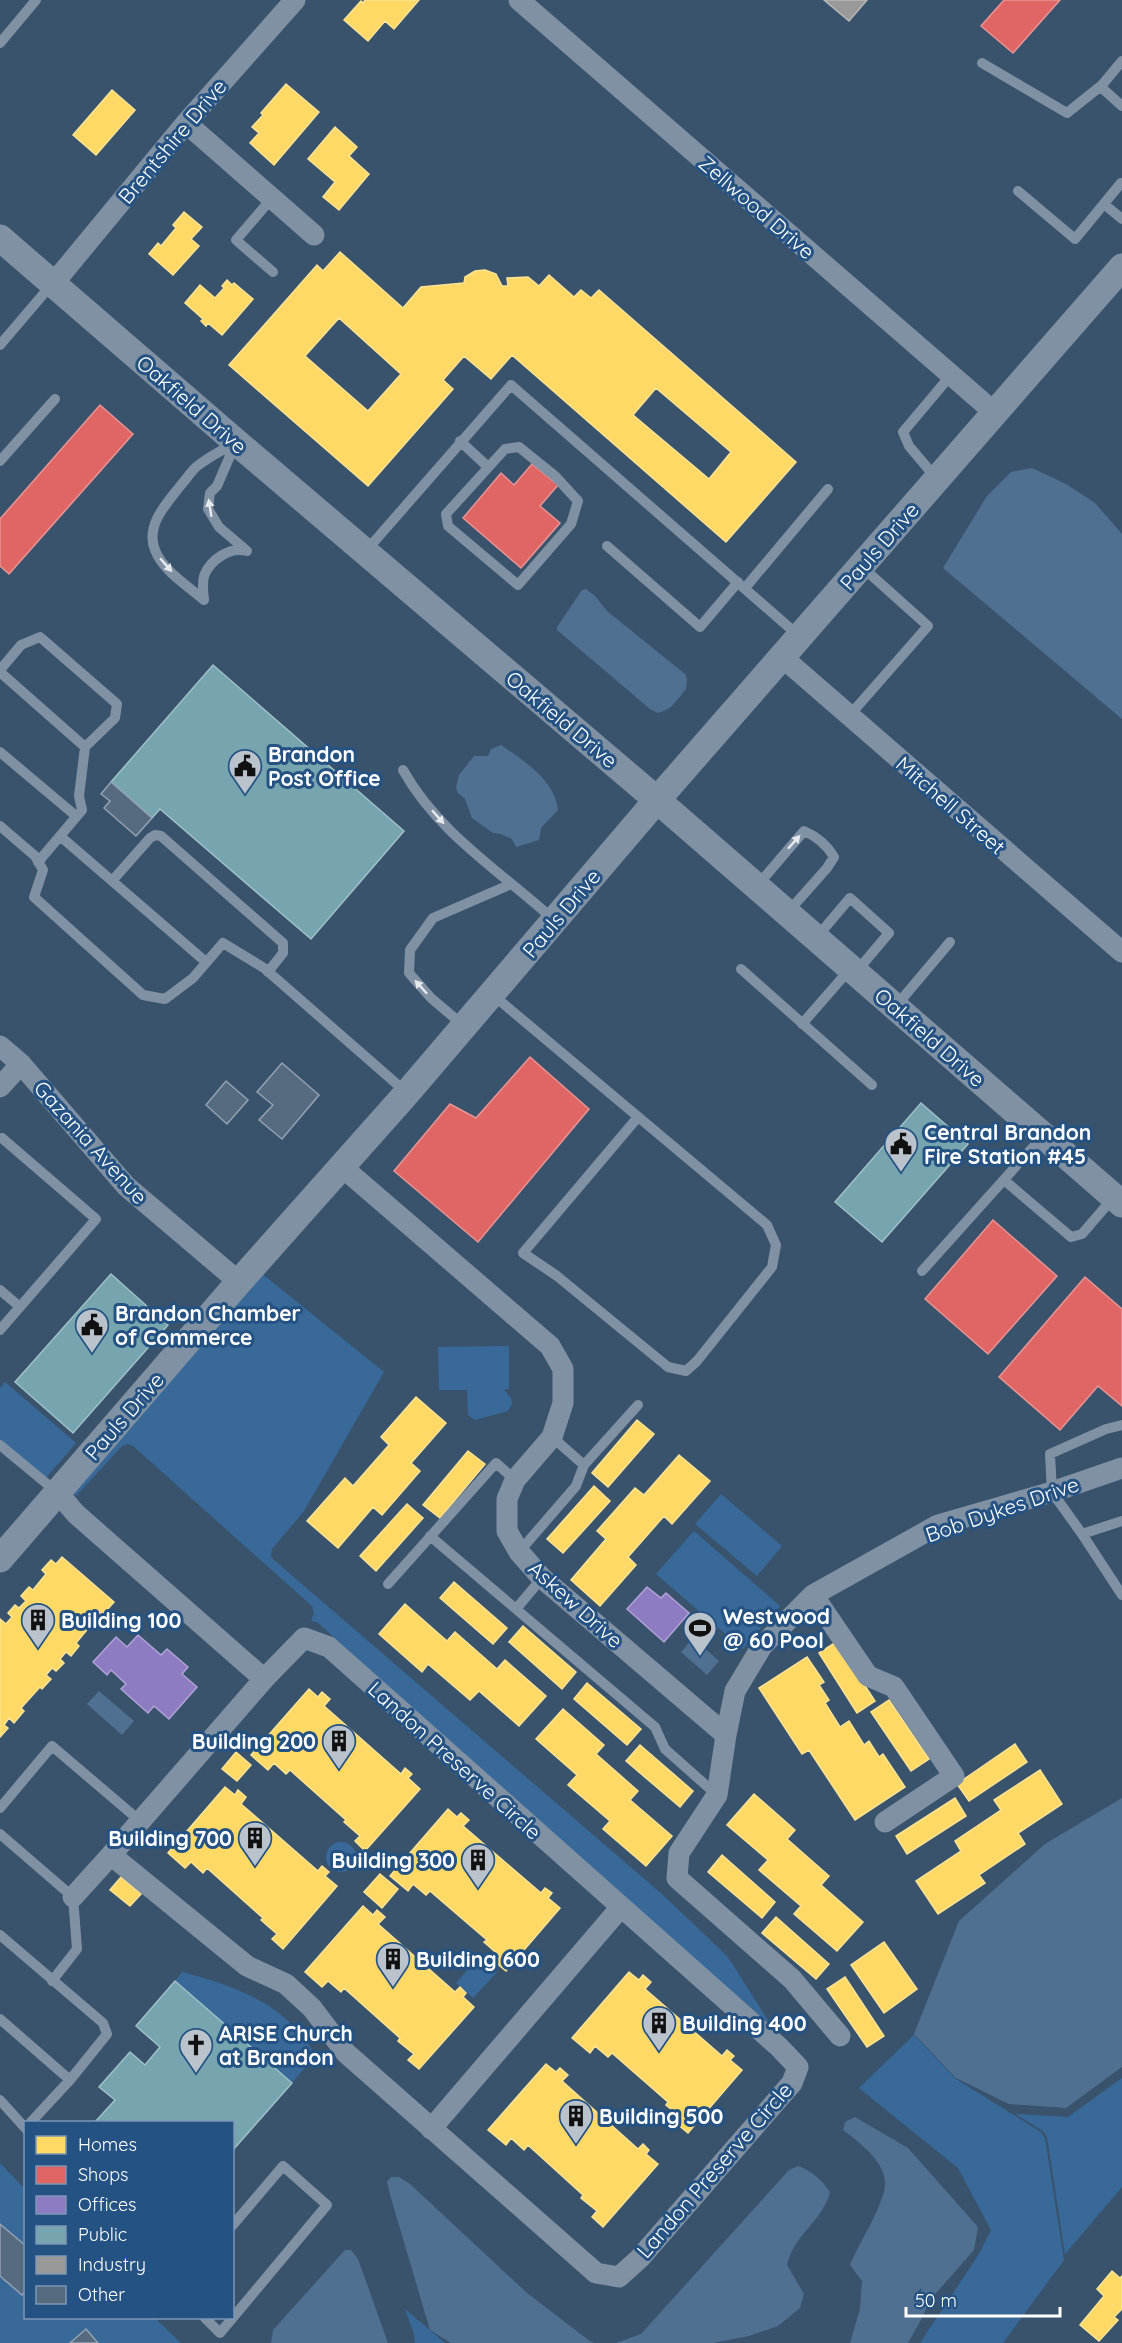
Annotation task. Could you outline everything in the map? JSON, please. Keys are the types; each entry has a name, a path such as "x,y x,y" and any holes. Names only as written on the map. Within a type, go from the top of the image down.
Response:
{"street":[{"name":"Brentshire Drive","path":"53,284 186,123 295,0"},
{"name":"Zellwood Drive","path":"519,0 995,413"},
{"path":"186,123 314,235"},
{"name":"Oakfield Drive","path":"0,238 657,800 1118,1200"},
{"name":"Pauls Drive","path":"0,1560 239,1282 465,1026 657,800 1122,267"},
{"name":"Mitchell Street","path":"782,657 1122,952"},
{"name":"Gazania Avenue","path":"0,1046 21,1064 126,1186 239,1282"},
{"path":"0,1087 21,1064"},
{"name":"Askew Drive","path":"341,1166 550,1346 563,1369 563,1403 552,1437 515,1480 507,1499 507,1532 519,1552 542,1578 726,1735"},
{"name":"Bob Dykes Drive","path":"726,1735 735,1691 762,1646 813,1595 938,1526 1052,1492 1122,1468"},
{"path":"58,1493 76,1514 264,1679"},
{"path":"813,1595 868,1676 894,1687 954,1776 885,1822"},
{"name":"Landon Preserve Circle","path":"73,1897 264,1679 304,1638 329,1647 779,2047 798,2067 792,2083 640,2258 619,2277 596,2273 346,2053 312,2007 286,1984 247,1966 111,1854"},
{"path":"726,1735 717,1795 679,1853 677,1878 792,1979 840,2036"},
{"path":"431,2129 621,1908"}],"lane":[{"path":"0,43 36,0"},
{"path":"982,63 1066,113 1102,85 1122,61"},
{"path":"1102,85 1122,106"},
{"path":"1018,191 1074,239 1121,183"},
{"path":"272,198 237,240 273,272"},
{"path":"1104,204 1122,219"},
{"path":"0,345 53,284"},
{"path":"937,479 909,446 903,432 951,375"},
{"path":"365,552 511,385 800,636"},
{"path":"0,461 55,399"},
{"path":"460,441 488,467"},
{"path":"236,442 217,486 210,493 208,509 219,527 247,551 234,550 212,563 203,583 204,600 162,561 155,551 153,531 163,507 196,467 236,442"},
{"path":"519,447 555,476 578,501 571,524 518,585 448,526 446,514 488,467 505,449 519,447"},
{"path":"607,546 700,627 828,489"},
{"path":"849,716 928,626 861,566"},
{"path":"38,862 81,810 79,796 85,747 115,718 117,704 40,637 21,645 0,671 85,747"},
{"path":"0,752 76,816"},
{"path":"403,770 418,794 444,825 555,920"},
{"path":"0,826 34,856 43,870 34,897 143,995 165,999 194,978 222,943 268,972 407,1093"},
{"path":"756,887 804,831 829,847 834,857 827,868 786,913"},
{"path":"112,881 150,838 154,835 161,836 283,943 283,953 268,972"},
{"path":"60,836 206,962"},
{"path":"465,1026 431,998 408,973 410,950 433,918 511,884"},
{"path":"802,1024 889,933 850,898 816,938"},
{"path":"895,1007 950,942"},
{"path":"741,969 872,1085"},
{"path":"492,994 638,1117 766,1225 776,1245 772,1267 697,1361 686,1371 668,1367 558,1276 523,1252 638,1117"},
{"path":"922,1271 1043,1136"},
{"path":"0,1330 96,1219 2,1138"},
{"path":"1004,1180 1071,1238 1082,1234 1118,1200"},
{"path":"0,1290 20,1307"},
{"path":"519,1552 576,1486 584,1465 638,1405"},
{"path":"1120,1589 1052,1492 1050,1454 1106,1429 1122,1425"},
{"path":"552,1437 584,1465"},
{"path":"0,1445 58,1493"},
{"path":"388,1584 496,1463 515,1480"},
{"path":"1082,1534 1122,1521"},
{"path":"430,1536 655,1727 665,1749 717,1795"},
{"path":"516,1609 542,1578"},
{"path":"0,1808 52,1746 140,1821"},
{"path":"0,1834 73,1897 77,1949 52,1980"},
{"path":"0,1935 103,2023 107,2034 70,2080 32,2121"},
{"path":"0,2019 70,2080"},
{"path":"0,2100 24,2128"},
{"path":"234,2224 283,2166 327,2205 234,2316"},
{"path":"206,2319 220,2333 232,2319"}],"shaded area":[{"path":"1032,468 1066,484 1095,503 1122,534 1122,719 943,568 987,496 1011,472"},
{"path":"586,589 607,611 685,674 686,689 672,706 658,713 650,709 557,630 582,590"},
{"path":"501,745 545,780 556,799 558,810 541,828 539,840 516,847 512,839 493,833 472,818 465,799 458,793 456,787 459,775 474,756 488,756 491,749"},
{"path":"261,1273 384,1372 304,1511 272,1549 271,1556 663,1895 728,1957 771,2025 618,1895 317,1622 311,1621 314,1613 312,1606 133,1446 127,1444 122,1446 76,1496 73,1492"},
{"path":"509,1346 509,1389 504,1390 511,1398 512,1404 508,1411 475,1420 468,1415 467,1390 439,1390 438,1347"},
{"path":"5,1382 76,1443 45,1479 0,1440 0,1388"},
{"path":"721,1494 782,1546 757,1576 695,1524"},
{"path":"694,1531 780,1606 743,1649 656,1574"},
{"name":"Westwood @ 60 Pool","path":"693,1638 719,1661 707,1675 681,1652"},
{"path":"99,1691 134,1721 122,1735 87,1704"},
{"path":"1122,1798 1122,2067 1066,2108 1009,2104 956,2078 914,2034 959,1921 1045,1844"},
{"path":"341,1842 352,1846 356,1857 352,1868 341,1872 330,1868 326,1857 330,1846"},
{"path":"479,1957 497,1972 473,1998 456,1983"},
{"path":"182,1972 240,1991 275,2010 290,2022 315,2055 292,2083 175,1981"},
{"path":"914,2035 956,2079 1041,2132 1045,2138 1064,2260 1003,2343 920,2343 979,2254 991,2230 958,2168 859,2088"},
{"path":"1122,2078 1122,2187 1065,2254 1047,2137 1043,2131 1015,2114 1068,2117"},
{"path":"855,2117 908,2148 978,2227 974,2250 930,2300 908,2343 850,2343 860,2309 862,2281 850,2265 881,2202 885,2184 881,2168 876,2160 843,2130 845,2122"},
{"path":"0,2163 24,2188 24,2319 156,2319 181,2343 0,2343"},
{"path":"798,2166 816,2176 830,2192 821,2211 796,2245 787,2265 804,2294 800,2308 778,2326 749,2336 713,2343 616,2343 641,2334 789,2170"},
{"path":"391,2177 399,2177 410,2184 527,2293 595,2343 451,2343 430,2330 391,2198 387,2182"},
{"path":"345,2250 351,2250 358,2259 388,2343 271,2343 273,2330"},
{"path":"405,2309 445,2343 415,2343"}],"building: Homes":[{"path":"365,0 419,0 394,29 385,21 368,41 344,20 361,1 363,3"},
{"path":"286,84 319,112 274,165 250,143 259,133 252,127"},
{"path":"112,90 135,110 96,155 73,135"},
{"path":"335,127 357,147 349,156 369,174 339,210 323,197 335,182 308,159"},
{"path":"184,212 202,227 191,239 199,246 173,275 149,254 158,243 161,246 176,228 173,225"},
{"path":"340,252 403,308 421,287 464,283 465,277 475,271 485,270 496,274 502,286 508,286 507,278 528,277 539,286 549,275 574,297 581,290 591,298 599,290 796,462 726,542 512,355 491,379 464,356 443,380 453,389 368,486 229,365 317,265 323,271","holes":["339,318 401,374 368,411 305,356","656,388 731,452 709,479 633,415"]},
{"path":"227,280 253,299 222,335 208,323 206,326 201,321 203,319 185,303 200,285 215,298 224,288 222,286"},
{"path":"416,1397 446,1423 411,1463 420,1471 382,1515 373,1507 338,1548 307,1521 345,1478 353,1486 389,1445 381,1437"},
{"path":"637,1420 654,1434 608,1487 592,1473"},
{"path":"468,1451 485,1464 440,1518 423,1505"},
{"path":"679,1455 710,1481 672,1524 664,1516 628,1557 636,1565 600,1606 571,1580 606,1539 597,1531 635,1488 644,1495"},
{"path":"594,1486 610,1501 563,1553 547,1539"},
{"path":"407,1504 423,1518 376,1571 360,1556"},
{"name":"Building 100","path":"62,1557 114,1602 105,1612 109,1615 101,1625 95,1620 76,1643 79,1646 71,1656 66,1652 60,1659 64,1663 56,1671 52,1668 46,1675 51,1679 42,1689 40,1687 21,1708 24,1711 14,1723 9,1718 4,1725 8,1728 0,1737 0,1619 6,1624 12,1617 8,1613 15,1605 19,1608 26,1601 21,1596 29,1587 33,1590 46,1574 42,1570 51,1560 56,1564"},
{"path":"454,1582 507,1628 493,1644 440,1598"},
{"path":"405,1604 447,1641 455,1632 497,1669 505,1660 546,1696 519,1726 479,1691 470,1700 428,1664 422,1672 379,1634"},
{"path":"523,1626 576,1672 562,1689 509,1642"},
{"path":"836,1642 875,1701 857,1713 819,1653"},
{"path":"807,1657 824,1682 819,1685 829,1700 825,1703 840,1727 849,1721 864,1745 869,1741 879,1757 883,1754 905,1787 855,1820 809,1750 802,1754 759,1688"},
{"path":"587,1683 641,1729 627,1745 574,1699"},
{"name":"Building 200","path":"309,1689 318,1697 322,1692 330,1699 324,1706 401,1774 405,1768 412,1774 408,1778 420,1789 365,1851 355,1841 360,1836 344,1822 346,1820 290,1770 286,1774 274,1763 268,1770 251,1755"},
{"path":"889,1700 929,1759 911,1771 871,1712"},
{"path":"563,1709 604,1745 596,1754 638,1791 630,1800 672,1836 646,1866 603,1829 610,1821 568,1785 577,1775 536,1739"},
{"path":"1015,1744 1027,1762 969,1801 957,1784"},
{"path":"640,1745 693,1791 680,1807 626,1761"},
{"path":"236,1752 251,1765 237,1781 222,1769"},
{"path":"1040,1770 1062,1804 1018,1833 1025,1844 979,1875 985,1883 938,1914 916,1881 961,1851 955,1841 1001,1810 994,1800"},
{"name":"Building 700","path":"225,1787 235,1795 238,1790 246,1797 241,1804 318,1871 322,1866 329,1872 325,1876 337,1886 283,1949 272,1939 277,1934 261,1920 263,1918 207,1868 203,1873 191,1862 185,1868 168,1853"},
{"path":"754,1794 795,1830 787,1839 829,1876 821,1885 863,1922 837,1951 794,1914 801,1906 759,1870 768,1860 727,1825"},
{"path":"955,1798 966,1816 907,1854 896,1836"},
{"name":"Building 300","path":"448,1809 457,1817 461,1813 469,1820 463,1826 541,1893 545,1888 552,1893 548,1898 560,1908 506,1971 495,1962 500,1956 484,1942 487,1940 430,1891 426,1895 413,1884 408,1891 390,1876"},
{"path":"722,1855 775,1902 762,1918 708,1872"},
{"path":"380,1874 398,1889 382,1908 364,1892"},
{"path":"121,1877 141,1894 130,1906 110,1890"},
{"name":"Building 600","path":"363,1906 373,1915 377,1910 385,1917 378,1924 455,1992 460,1987 466,1993 463,1997 474,2007 419,2069 408,2060 414,2054 398,2041 400,2038 344,1988 341,1992 328,1981 322,1987 305,1972"},
{"path":"776,1917 829,1964 816,1979 762,1933"},
{"path":"884,1942 917,1989 884,2013 851,1965"},
{"name":"Building 400","path":"629,1972 639,1980 643,1975 651,1982 645,1989 722,2056 727,2050 734,2056 730,2060 742,2070 688,2133 677,2124 682,2118 666,2105 668,2102 612,2053 608,2057 595,2046 590,2053 572,2038"},
{"path":"845,1977 884,2036 867,2047 827,1989"},
{"name":"Building 500","path":"546,2064 556,2072 560,2068 568,2075 562,2081 638,2149 643,2144 649,2150 646,2154 658,2164 603,2227 592,2217 597,2211 581,2198 583,2195 528,2145 524,2150 511,2138 506,2145 488,2130"},
{"path":"1112,2271 1120,2278 1122,2276 1122,2309 1114,2317 1118,2320 1099,2341 1080,2325 1104,2296 1097,2289"}],"building: Shops":[{"path":"1004,0 1060,0 1013,53 981,26"},
{"path":"100,405 133,434 9,574 0,566 0,519"},
{"path":"532,464 558,485 540,506 560,523 521,568 463,518 501,473 514,485"},
{"path":"530,1057 589,1109 478,1242 394,1171 450,1104 476,1118"},
{"path":"993,1220 1057,1276 988,1354 925,1299"},
{"path":"1085,1277 1122,1309 1122,1406 1098,1386 1060,1430 999,1377"}],"building: Offices":[{"path":"647,1587 661,1598 666,1593 689,1613 664,1642 627,1609"},
{"path":"138,1635 161,1655 167,1649 188,1667 182,1674 197,1687 169,1719 154,1706 148,1713 121,1689 126,1684 111,1670 107,1675 93,1662 116,1637 127,1647"}],"building: Public":[{"name":"Brandon Post Office","path":"213,665 404,831 311,939 160,809 152,818 111,782"},
{"name":"Central Brandon Fire Station #45","path":"921,1103 968,1144 882,1242 835,1202"},
{"name":"Brandon Chamber of Commerce","path":"111,1274 168,1325 73,1433 15,1382"},
{"name":"ARISE Church at Brandon","path":"175,1981 292,2083 234,2149 234,2121 96,2121 115,2100 99,2087 130,2052 145,2065 160,2047 136,2026"}],"building: Industry":[{"path":"824,0 867,0 849,21"}],"building: Other":[{"path":"111,782 152,818 136,836 104,808 110,801 101,794"},
{"path":"282,1063 319,1095 282,1139 259,1120 273,1105 257,1092"},
{"path":"226,1081 248,1100 227,1124 206,1105"},
{"path":"0,2224 24,2244 24,2293 22,2295 0,2276"},
{"path":"86,2329 98,2343 70,2343"}],"place":[{"name":"Brandon Post Office","path":"245,795"},
{"name":"Central Brandon Fire Station #45","path":"901,1173"},
{"name":"Brandon Chamber of Commerce","path":"92,1354"},
{"name":"Building 100","path":"38,1649"},
{"name":"Westwood @ 60 Pool","path":"700,1657"},
{"name":"Building 200","path":"339,1770"},
{"name":"Building 700","path":"255,1867"},
{"name":"Building 300","path":"478,1889"},
{"name":"Building 600","path":"393,1988"},
{"name":"Building 400","path":"659,2052"},
{"name":"ARISE Church at Brandon","path":"196,2074"},
{"name":"Building 500","path":"576,2145"}]}
